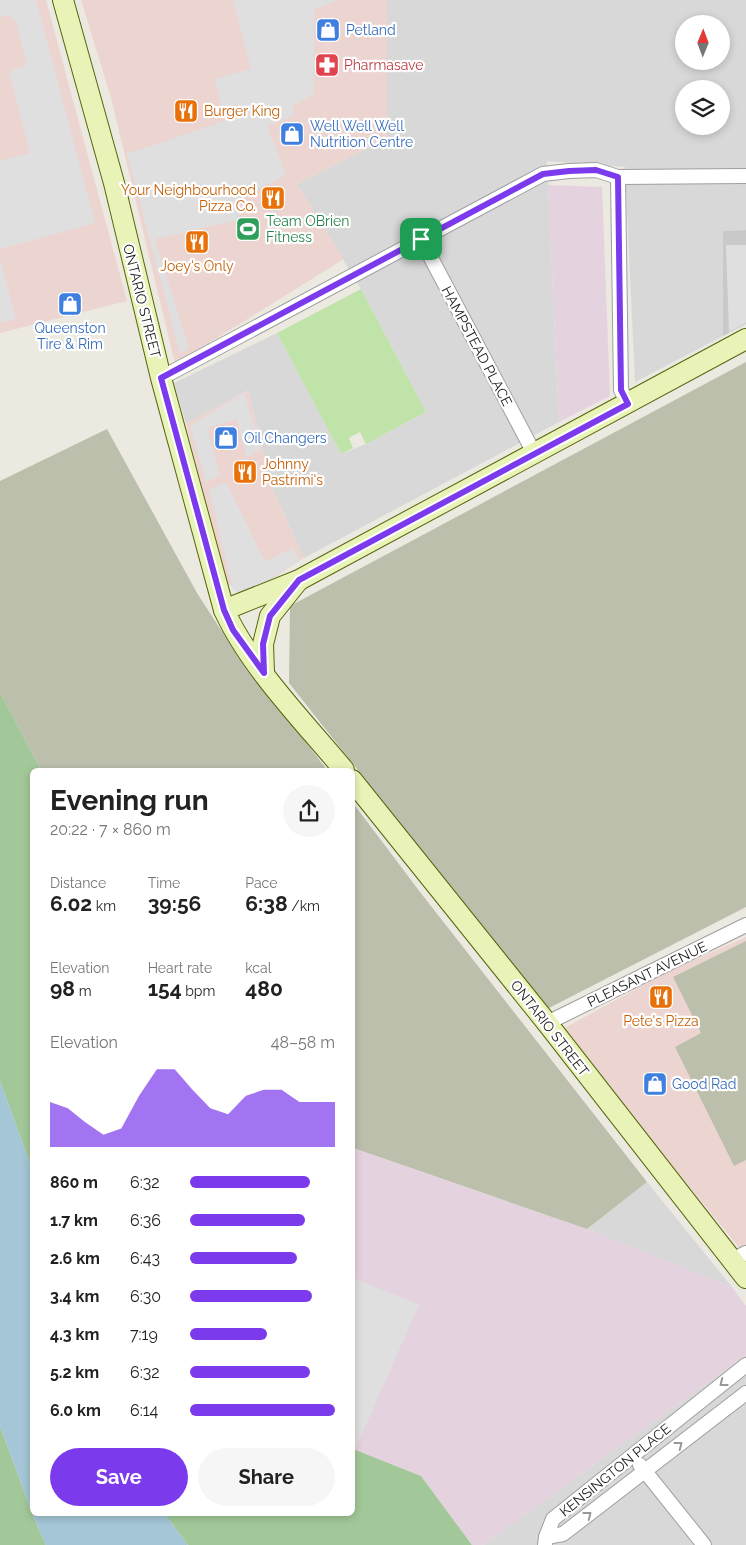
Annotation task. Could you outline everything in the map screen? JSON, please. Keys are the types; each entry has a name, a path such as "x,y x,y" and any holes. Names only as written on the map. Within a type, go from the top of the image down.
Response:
{"main road":[{"name":"ONTARIO STREET","path":"63,0 114,183 161,378 224,610 233,630 264,673 342,768"},
{"path":"224,610 299,580 746,339"},
{"path":"264,673 263,644 270,616 299,580"},
{"name":"ONTARIO STREET","path":"355,784 547,1024 739,1256 746,1278"}],"street":[{"path":"161,378 543,174 596,170 618,177 746,176"},
{"path":"618,177 621,390 628,404"},
{"name":"HAMPSTEAD PLACE","path":"421,239 534,453"},
{"name":"PLEASANT AVENUE","path":"547,1024 746,925"},
{"name":"KENSINGTON PLACE","path":"545,1541 553,1520 746,1365"},
{"name":"KENSINGTON PLACE","path":"545,1541 564,1534 746,1393"},
{"path":"633,1456 704,1545"}],"shaded area":[{"path":"0,0 46,0 127,301 0,333"},
{"path":"0,0 36,0 95,223 0,249 0,161 30,153 9,72 27,65 16,22 8,15 0,17"},
{"path":"81,0 387,0 387,138 297,184 344,259 175,364 111,98"},
{"path":"233,0 338,0 314,10 314,94 292,106 294,116 267,126 286,175 233,202 242,219 155,239 189,349 180,353 127,154 225,121 215,79 251,69"},
{"path":"387,0 746,0 746,230 723,231 723,336 635,382 625,167 547,161 559,422 304,558 272,488 248,390 186,424 174,383 277,333 341,454 366,444 426,412 361,289 297,184 387,138"},
{"path":"548,185 602,187 610,396 559,422"},
{"path":"746,230 746,324 723,336 723,231"},
{"path":"726,245 746,245 746,323 729,332"},
{"path":"0,259 16,319 0,323"},
{"path":"746,362 746,907 547,1009 289,683 290,606"},
{"path":"248,390 272,488 304,558 245,597 225,581 186,424"},
{"path":"244,393 261,449 246,457 237,419 207,428 220,476 206,481 190,426"},
{"path":"107,429 197,593 219,627 325,768 40,768 0,692 0,481"},
{"path":"226,482 265,562 293,548 300,561 243,594 233,590 209,489"},
{"path":"355,806 420,892 647,1182 587,1229 355,1149"},
{"path":"746,937 746,1256 561,1030 665,973"},
{"path":"746,941 746,1160 734,1166 675,1047 701,1033 673,977"},
{"path":"355,1149 587,1229 732,1287 746,1306 746,1355 483,1545 472,1545 421,1476 355,1450"},
{"path":"647,1182 732,1287 587,1229"},
{"path":"355,1279 419,1305 355,1449"},
{"path":"746,1355 746,1545 483,1545"}],"green space":[{"path":"361,289 426,412 366,444 360,432 349,438 353,448 341,454 277,333"},
{"path":"0,692 40,768 30,768 30,1164 0,1081"},
{"path":"0,1426 30,1507 30,1516 33,1516 46,1545 0,1545"},
{"path":"355,1450 421,1476 472,1545 188,1545 166,1516 355,1516"}],"water":[{"path":"0,1081 30,1164 30,1507 0,1426"},
{"path":"33,1516 166,1516 188,1545 46,1545"}],"place":[{"name":"Petland","path":"328,30"},
{"name":"Pharmasave","path":"327,65"},
{"name":"Burger King","path":"186,111"},
{"name":"Well Well Well Nutrition Centre","path":"292,134"},
{"name":"Your Neighbourhood Pizza Co.","path":"273,198"},
{"name":"Team OBrien Fitness","path":"248,229"},
{"name":"Joey's Only","path":"197,242"},
{"name":"Queenston Tire & Rim","path":"70,304"},
{"name":"Oil Changers","path":"226,438"},
{"name":"Johnny Pastrimi's","path":"245,472"},
{"name":"Pete's Pizza","path":"661,997"},
{"name":"Good Rad","path":"655,1084"}],"route":[{"path":"596,170 618,177 621,390 628,404 299,580 270,616 263,644 264,673 233,630 224,610 161,378 421,239 543,174 596,170"}]}
